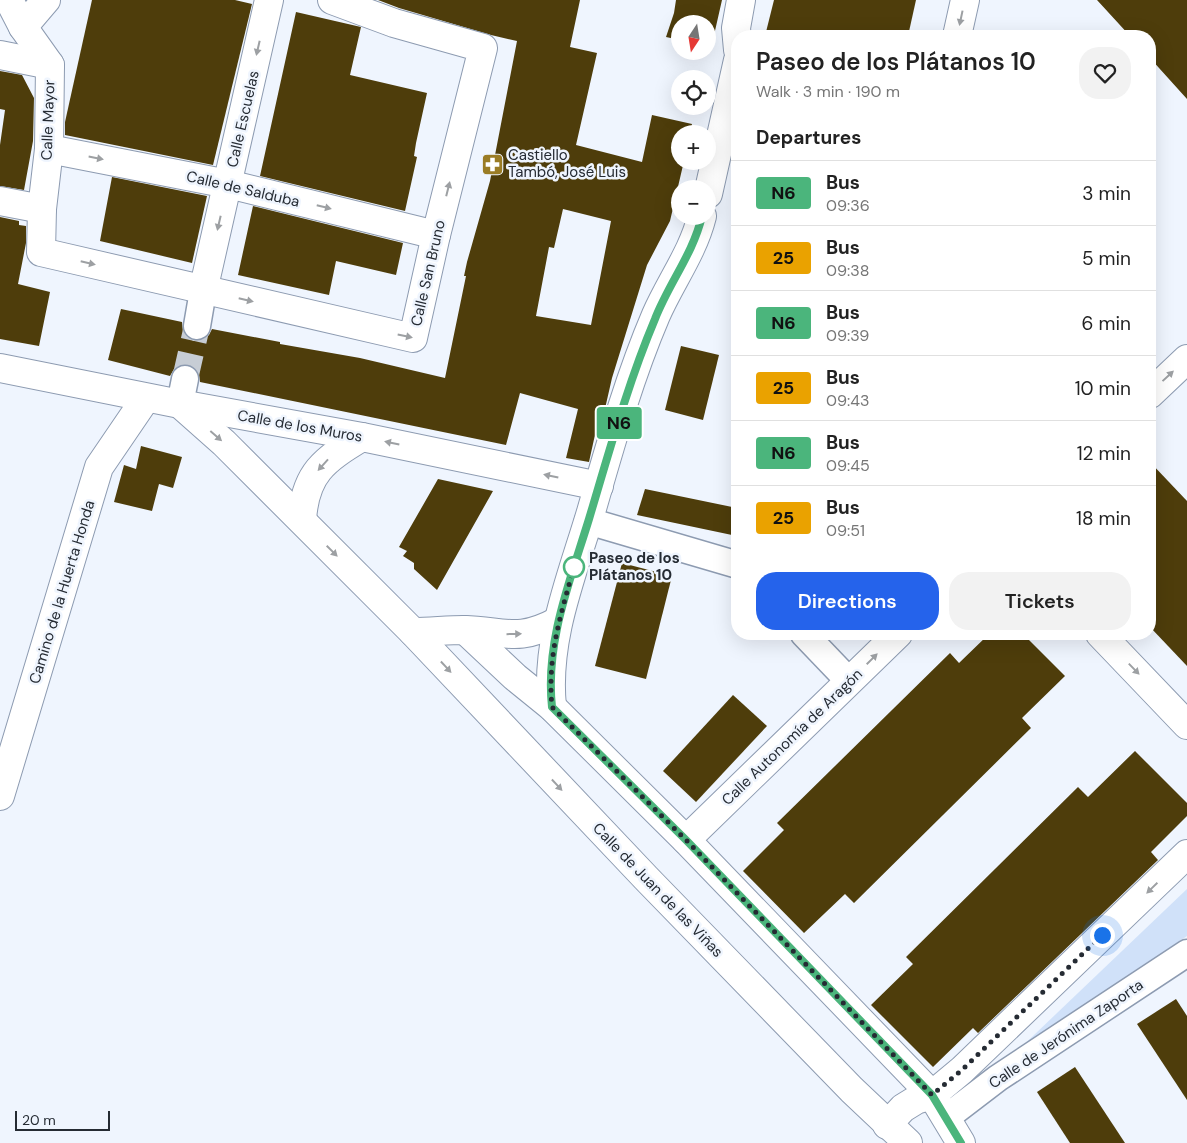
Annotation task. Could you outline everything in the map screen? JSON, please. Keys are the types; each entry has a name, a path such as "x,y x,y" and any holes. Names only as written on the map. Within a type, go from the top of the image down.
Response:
{"street":[{"name":"Calle Mayor","path":"9,0 23,27 50,65 48,149 42,209 41,252"},
{"path":"23,27 46,0"},
{"name":"Calle Escuelas","path":"197,326 203,291 269,0"},
{"name":"Calle San Bruno","path":"41,252 203,291 413,338 436,235 483,48 394,23 332,0"},
{"path":"736,30 742,0"},
{"path":"959,30 965,0"},
{"path":"0,55 50,65"},
{"path":"711,180 731,91"},
{"name":"Calle de Salduba","path":"48,149 228,184 436,235"},
{"path":"0,201 42,209"},
{"path":"552,707 550,673 558,621 588,520 642,350 668,290 692,247 699,225"},
{"path":"1156,388 1187,359"},
{"name":"Calle de los Muros","path":"0,368 146,398 182,392 362,436 599,486"},
{"name":"Calle de Juan de las Viñas","path":"182,392 224,443 413,632 646,878 888,1125 908,1143"},
{"name":"Camino de la Huerta Honda","path":"0,796 100,467 146,398"},
{"path":"302,520 303,499 311,480 322,464 362,436"},
{"path":"588,520 731,561"},
{"path":"413,632 465,630 518,635 538,631 558,621"},
{"path":"465,630 515,677 552,707 686,840 932,1095 961,1143"},
{"path":"810,640 850,681"},
{"name":"Calle Autonomía de Aragón","path":"686,840 892,640"},
{"path":"1106,640 1187,725"},
{"name":"Calle de Jerónima Zaporta","path":"888,1125 903,1108 916,1100 932,1095 962,1070 1187,854"},
{"name":"Calle de Jerónima Zaporta","path":"947,1117 998,1078 1187,953"}],"shaded area":[{"path":"1187,889 1187,936 1013,1055"}],"building":[{"path":"92,0 235,0 252,4 213,165 65,135 65,122"},
{"path":"378,0 580,0 570,47 597,53 576,145 642,162 652,115 692,124 671,125 671,170 682,170 680,180 671,180 670,221 647,265 612,378 604,413 600,412 589,462 566,458 578,409 520,393 506,445 200,382 199,374 194,367 188,364 180,365 174,369 170,376 108,360 121,309 182,322 183,332 194,341 203,340 212,329 280,342 280,344 360,358 445,378 466,276 464,276 467,262 490,181 517,41 491,35","holes":["563,209 611,221 591,325 536,316 549,247 554,248"]},
{"path":"676,0 722,0 716,26 716,15 673,15"},
{"path":"774,0 916,0 909,30 766,30"},
{"path":"1097,0 1187,0 1187,99 1156,65 1156,30 1124,30"},
{"path":"296,12 361,27 350,75 427,93 416,143 414,156 417,157 405,211 260,176"},
{"path":"671,22 671,38 666,37"},
{"path":"0,71 22,75 34,98 33,141 24,190 0,186 0,145 5,110 0,109"},
{"path":"112,177 207,196 192,263 100,241"},
{"path":"253,206 403,243 396,275 336,261 329,295 238,275"},
{"path":"0,217 19,221 19,225 26,226 26,243 18,284 50,292 39,346 0,339"},
{"path":"681,346 719,355 703,420 665,410"},
{"path":"141,446 182,457 173,488 159,484 152,511 114,502 124,465 136,469"},
{"path":"1156,468 1187,501 1187,666 1156,633"},
{"path":"438,479 493,491 437,590 414,569 414,563 403,556 407,551 399,547"},
{"path":"645,489 731,507 731,535 637,515"},
{"path":"622,563 672,576 646,679 595,666"},
{"path":"983,640 1029,640 1065,676 1022,718 1031,728 854,903 845,894 804,933 743,871 784,830 777,823 950,653 959,663"},
{"path":"733,695 767,726 696,802 663,771"},
{"path":"1135,751 1187,803 1187,816 1151,852 1158,860 978,1033 973,1028 933,1067 871,1005 913,964 906,957 1078,787 1088,797"},
{"path":"1176,999 1187,1016 1187,1100 1137,1024"},
{"path":"1075,1067 1125,1143 1070,1143 1037,1092"}],"tunnel":[{"path":"185,379 197,326"}],"bus line":[{"name":"N6","path":"700,225 696,238 668,290 642,350 599,486 558,621 550,673 552,707 686,840 932,1095 961,1143"}],"place":[{"name":"Castiello Tambó, José Luis","path":"492,164"},
{"name":"Paseo de los Plátanos 10","path":"574,567"}],"route":[{"path":"574,567 558,621 550,673 552,707 686,840 932,1095 962,1070 1102,935"}]}
